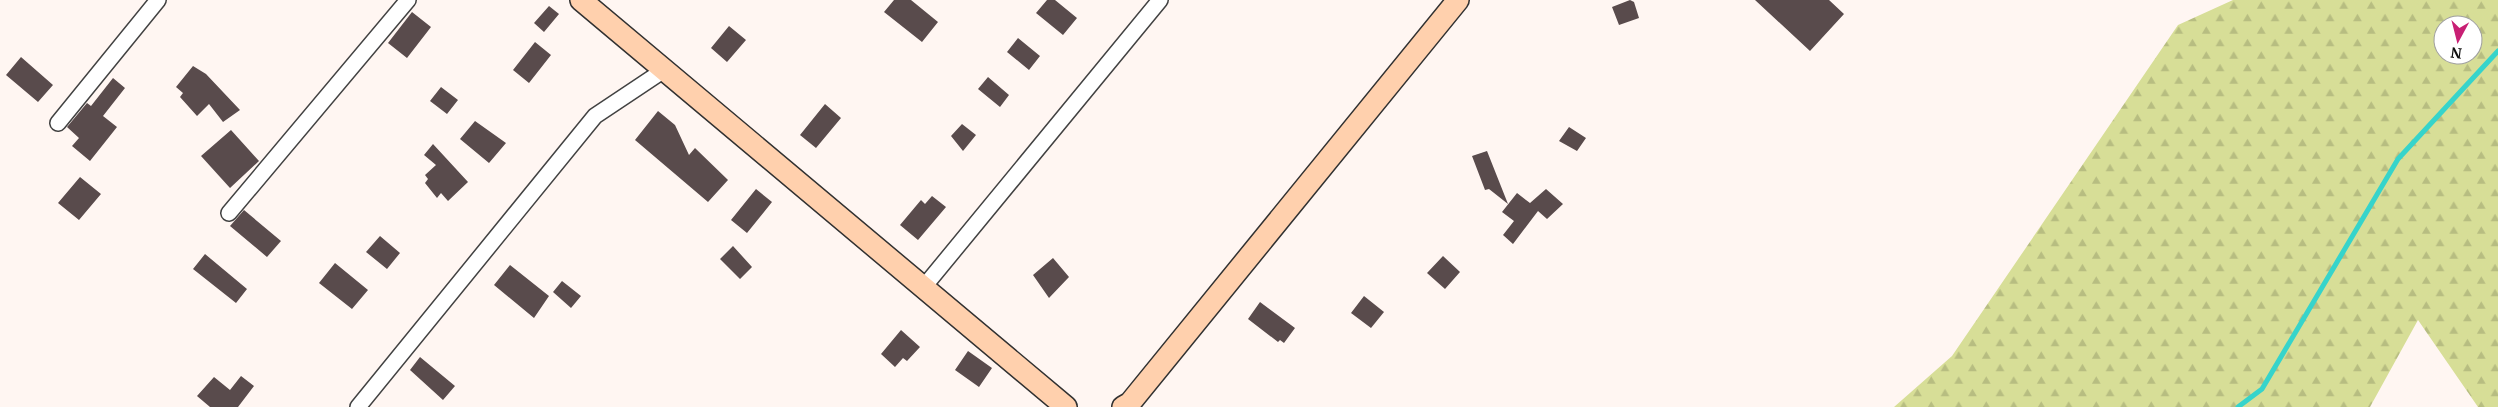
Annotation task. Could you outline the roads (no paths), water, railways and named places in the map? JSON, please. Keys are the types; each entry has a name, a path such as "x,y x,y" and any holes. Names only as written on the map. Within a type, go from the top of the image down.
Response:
{"street":[{"path":"58,123 158,0"},
{"path":"229,213 408,0"},
{"path":"581,0 1066,407"},
{"path":"923,288 1160,0"},
{"path":"1123,407 1130,403 1458,0"},
{"path":"358,407 595,116 664,70"}],"waterway":[{"path":"2238,407 2262,389 2398,159 2498,51"}]}
